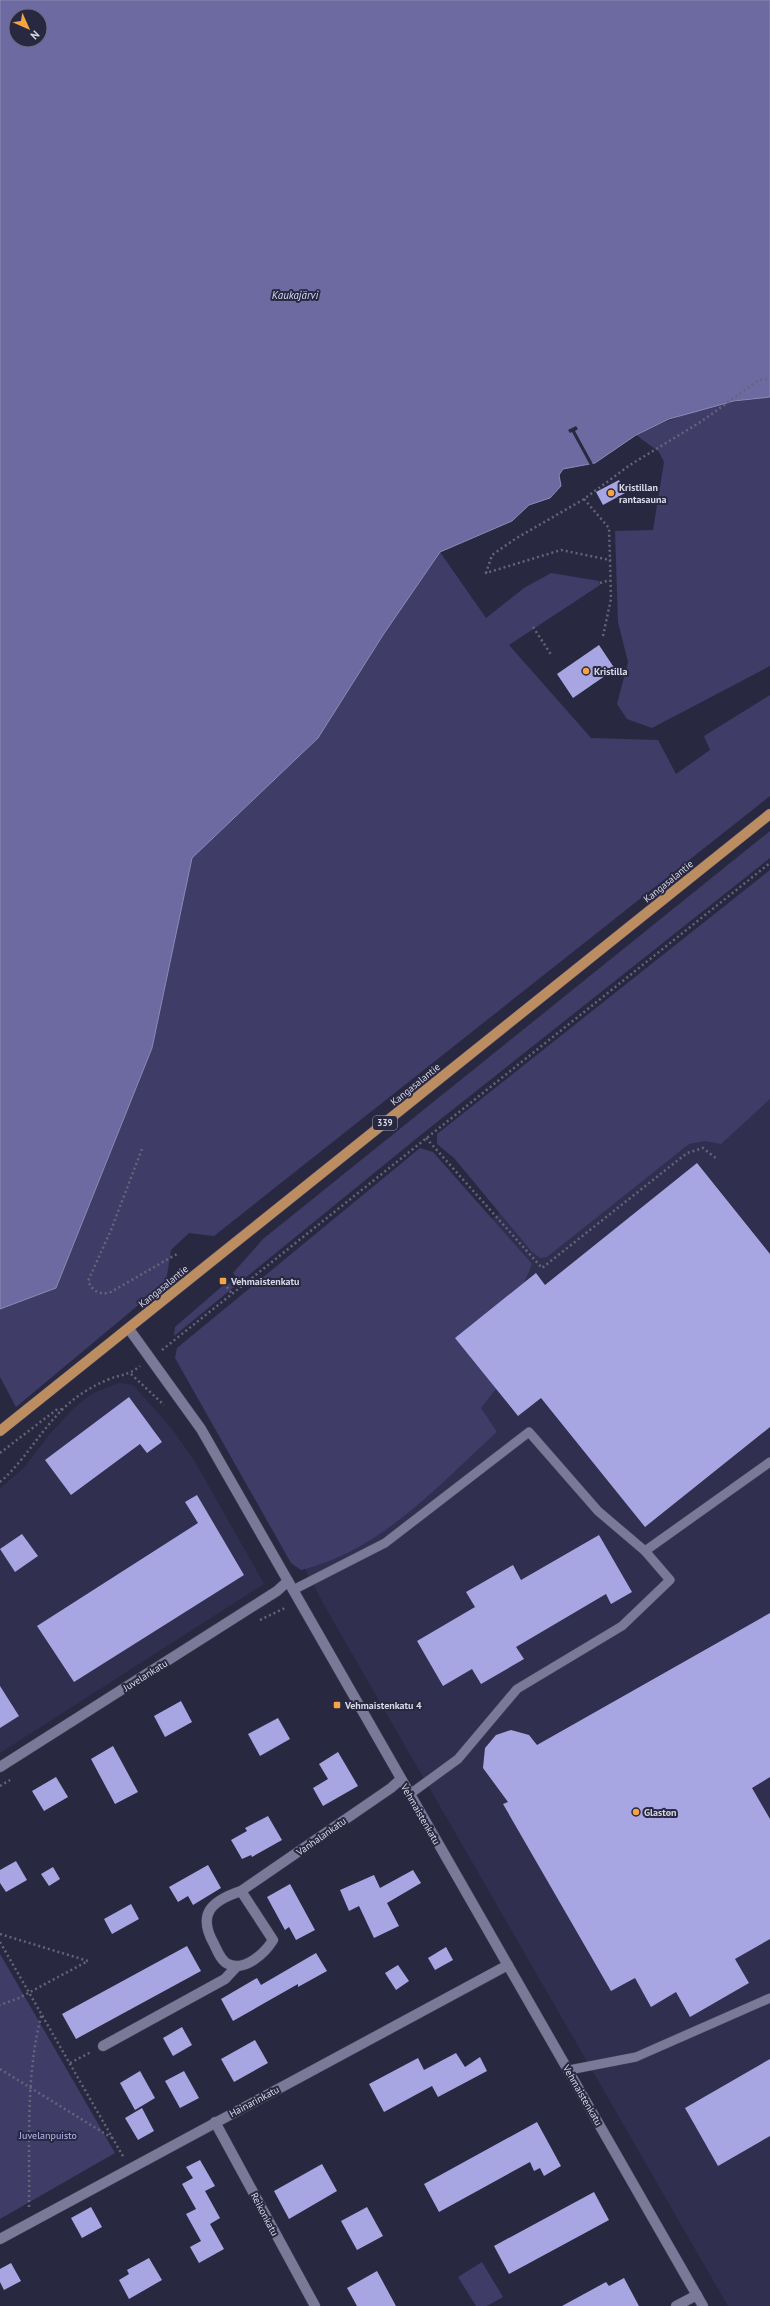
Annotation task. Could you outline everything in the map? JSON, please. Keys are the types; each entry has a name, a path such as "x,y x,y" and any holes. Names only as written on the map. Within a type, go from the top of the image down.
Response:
{"main road":[{"name":"Kangasalantie","path":"0,1431 770,814"}],"street":[{"name":"Vehmaistenkatu","path":"129,1329 201,1429 703,2306"},
{"name":"Juvelankatu","path":"0,1767 277,1591 291,1586"},
{"name":"Vanhalankatu","path":"237,1966 227,1964 221,1957 206,1927 207,1916 221,1898 241,1891 391,1788 401,1779"},
{"path":"103,2046 225,1979 237,1966 258,1958 273,1940 241,1891"},
{"name":"Hainarinkatu","path":"0,2239 508,1965"},
{"name":"Reikonkatu","path":"215,2122 315,2306"},
{"path":"676,2306 697,2295"}],"lane":[{"path":"291,1586 385,1543 529,1432 598,1511 645,1551 670,1580 622,1626 517,1689 458,1759 410,1794"},
{"path":"645,1551 770,1462"},
{"path":"568,2070 636,2057 770,1998"}],"path":[{"path":"610,560 562,550 486,573 492,555 515,539 584,499 630,465 702,421 760,380 770,379"},
{"path":"584,499 609,528 611,598 603,636"},
{"path":"600,583 610,580"},
{"path":"533,627 552,656"},
{"path":"0,1482 19,1464 64,1408 84,1392 106,1380 131,1374 150,1357 174,1342 770,863"},
{"path":"426,1138 542,1268 687,1153 703,1148 717,1159"},
{"path":"142,1149 111,1230 88,1281 92,1290 100,1294 108,1293 177,1254"},
{"path":"224,1283 233,1295"},
{"path":"0,1453 56,1410 64,1408"},
{"path":"0,1934 88,1961 30,1992 0,2004"},
{"path":"0,1942 130,2169"},
{"path":"29,2223 30,2087 38,2027 42,2013"},
{"path":"70,2063 103,2046"},
{"path":"0,2069 113,2138"}],"shaded area":[{"path":"770,996 770,2306 728,2306 324,1605 268,1498 296,1376"},
{"path":"119,1383 133,1385 172,1429 194,1460 264,1584 0,1753 0,1488 24,1468 49,1435 75,1407 93,1393"}],"green space":[{"path":"770,397 770,666 652,728 627,719 617,704 628,662 618,622 615,531 653,530 664,462 659,452 636,435 669,420 717,405"},
{"path":"440,552 486,618 524,588 551,573 599,581 600,585 509,645 591,738 658,740 676,774 710,750 704,736 770,695 770,796 214,1236 189,1233 171,1250 166,1282 16,1407 0,1377 0,1309 56,1288 152,1048 192,858 318,738 383,635"},
{"path":"770,831 770,858 422,1134 174,1336 175,1327 227,1282 228,1284 236,1277 233,1273 263,1239"},
{"path":"770,870 770,1099 721,1144 705,1141 689,1144 547,1257 540,1258 532,1252 454,1158 437,1144 437,1134"},
{"path":"420,1148 433,1152 532,1264 524,1283 496,1389 481,1408 497,1432 430,1494 383,1532 357,1548 330,1561 301,1570 291,1563 175,1358 177,1348"},
{"name":"Juvelanpuisto","path":"0,1954 115,2153 0,2219"},
{"path":"482,2262 503,2297 487,2306 476,2306 458,2277"}],"water":[{"name":"Kaukajärvi","path":"0,0 770,0 770,397 734,401 669,419 636,435 595,463 563,469 559,475 561,486 550,498 529,505 512,521 440,552 383,635 318,738 192,858 152,1048 56,1288 0,1309"}],"pier":[{"path":"576,426 578,429 575,431 594,466 591,467 572,432 570,433 568,430"}],"building":[{"name":"Kristillan rantasauna","path":"619,480 625,493 603,505 596,492"},
{"name":"Kristilla","path":"599,645 615,669 573,698 557,674"},
{"path":"697,1163 770,1254 770,1427 645,1527 541,1398 518,1416 455,1338 536,1273 545,1285"},
{"path":"129,1397 162,1442 147,1453 140,1444 71,1495 45,1460"},
{"path":"197,1495 244,1575 74,1682 37,1626 198,1523 185,1502"},
{"path":"22,1534 38,1556 15,1572 0,1549"},
{"path":"599,1535 632,1592 611,1604 606,1594 516,1647 524,1659 481,1684 472,1669 443,1686 417,1641 475,1607 466,1592 513,1565 521,1580"},
{"name":"Glaston","path":"770,1613 770,1777 752,1788 770,1819 770,1939 735,1959 749,1983 690,2017 676,1992 651,2007 635,1978 611,1991 503,1804 508,1802 483,1768 485,1748 496,1735 511,1730 529,1735 537,1745"},
{"path":"0,1686 19,1716 0,1728"},
{"path":"181,1701 192,1722 165,1737 154,1716"},
{"path":"278,1718 290,1739 260,1756 248,1734"},
{"path":"113,1746 138,1792 115,1804 91,1759"},
{"path":"338,1752 358,1786 323,1806 313,1788 328,1779 319,1764"},
{"path":"56,1777 68,1797 44,1811 32,1791"},
{"path":"268,1816 282,1840 252,1857 251,1855 242,1859 231,1840 247,1831 245,1828"},
{"path":"16,1861 27,1880 6,1892 0,1883 0,1870"},
{"path":"208,1865 221,1888 193,1905 188,1896 178,1902 169,1887"},
{"path":"53,1867 60,1879 49,1886 41,1874"},
{"path":"413,1870 421,1883 387,1903 399,1926 374,1938 359,1906 349,1911 340,1890 374,1875 380,1888"},
{"path":"290,1884 315,1930 296,1940 289,1927 285,1930 267,1897"},
{"path":"131,1904 139,1919 112,1934 104,1919"},
{"path":"187,1946 201,1971 76,2039 62,2014"},
{"path":"446,1947 453,1960 435,1970 428,1958"},
{"path":"316,1953 327,1971 298,1987 298,1984 233,2021 221,1999 257,1978 261,1985"},
{"path":"398,1965 409,1981 396,1990 385,1973"},
{"path":"182,2027 192,2045 173,2056 163,2038"},
{"path":"255,2040 268,2063 234,2082 221,2059"},
{"path":"456,2053 465,2067 480,2057 487,2071 438,2097 432,2086 384,2112 369,2084 418,2058 424,2070"},
{"path":"770,2059 770,2136 718,2166 685,2108"},
{"path":"140,2071 155,2098 135,2110 120,2083"},
{"path":"184,2071 199,2098 180,2108 165,2081"},
{"path":"142,2108 154,2131 138,2140 125,2118"},
{"path":"537,2122 561,2166 544,2176 540,2168 534,2171 530,2162 439,2212 424,2184"},
{"path":"200,2160 215,2186 205,2191 220,2218 210,2224 224,2249 199,2263 190,2247 201,2241 186,2214 196,2209 182,2184 193,2178 186,2167"},
{"path":"322,2164 337,2191 289,2219 274,2191"},
{"path":"594,2192 609,2220 509,2274 494,2246"},
{"path":"91,2207 102,2227 82,2238 71,2218"},
{"path":"367,2207 383,2236 357,2250 341,2221"},
{"path":"149,2258 162,2280 129,2299 119,2280 129,2274 127,2270"},
{"path":"11,2263 21,2281 4,2290 0,2282 0,2269"},
{"path":"377,2271 396,2306 357,2306 347,2288"},
{"path":"624,2278 639,2306 562,2306 606,2282 609,2286"}],"place":[{"name":"Kristillan rantasauna","path":"611,493"},
{"name":"Kristilla","path":"586,671"},
{"name":"Vehmaistenkatu","path":"223,1281"},
{"name":"Vehmaistenkatu 4","path":"337,1705"},
{"name":"Glaston","path":"636,1812"}]}
